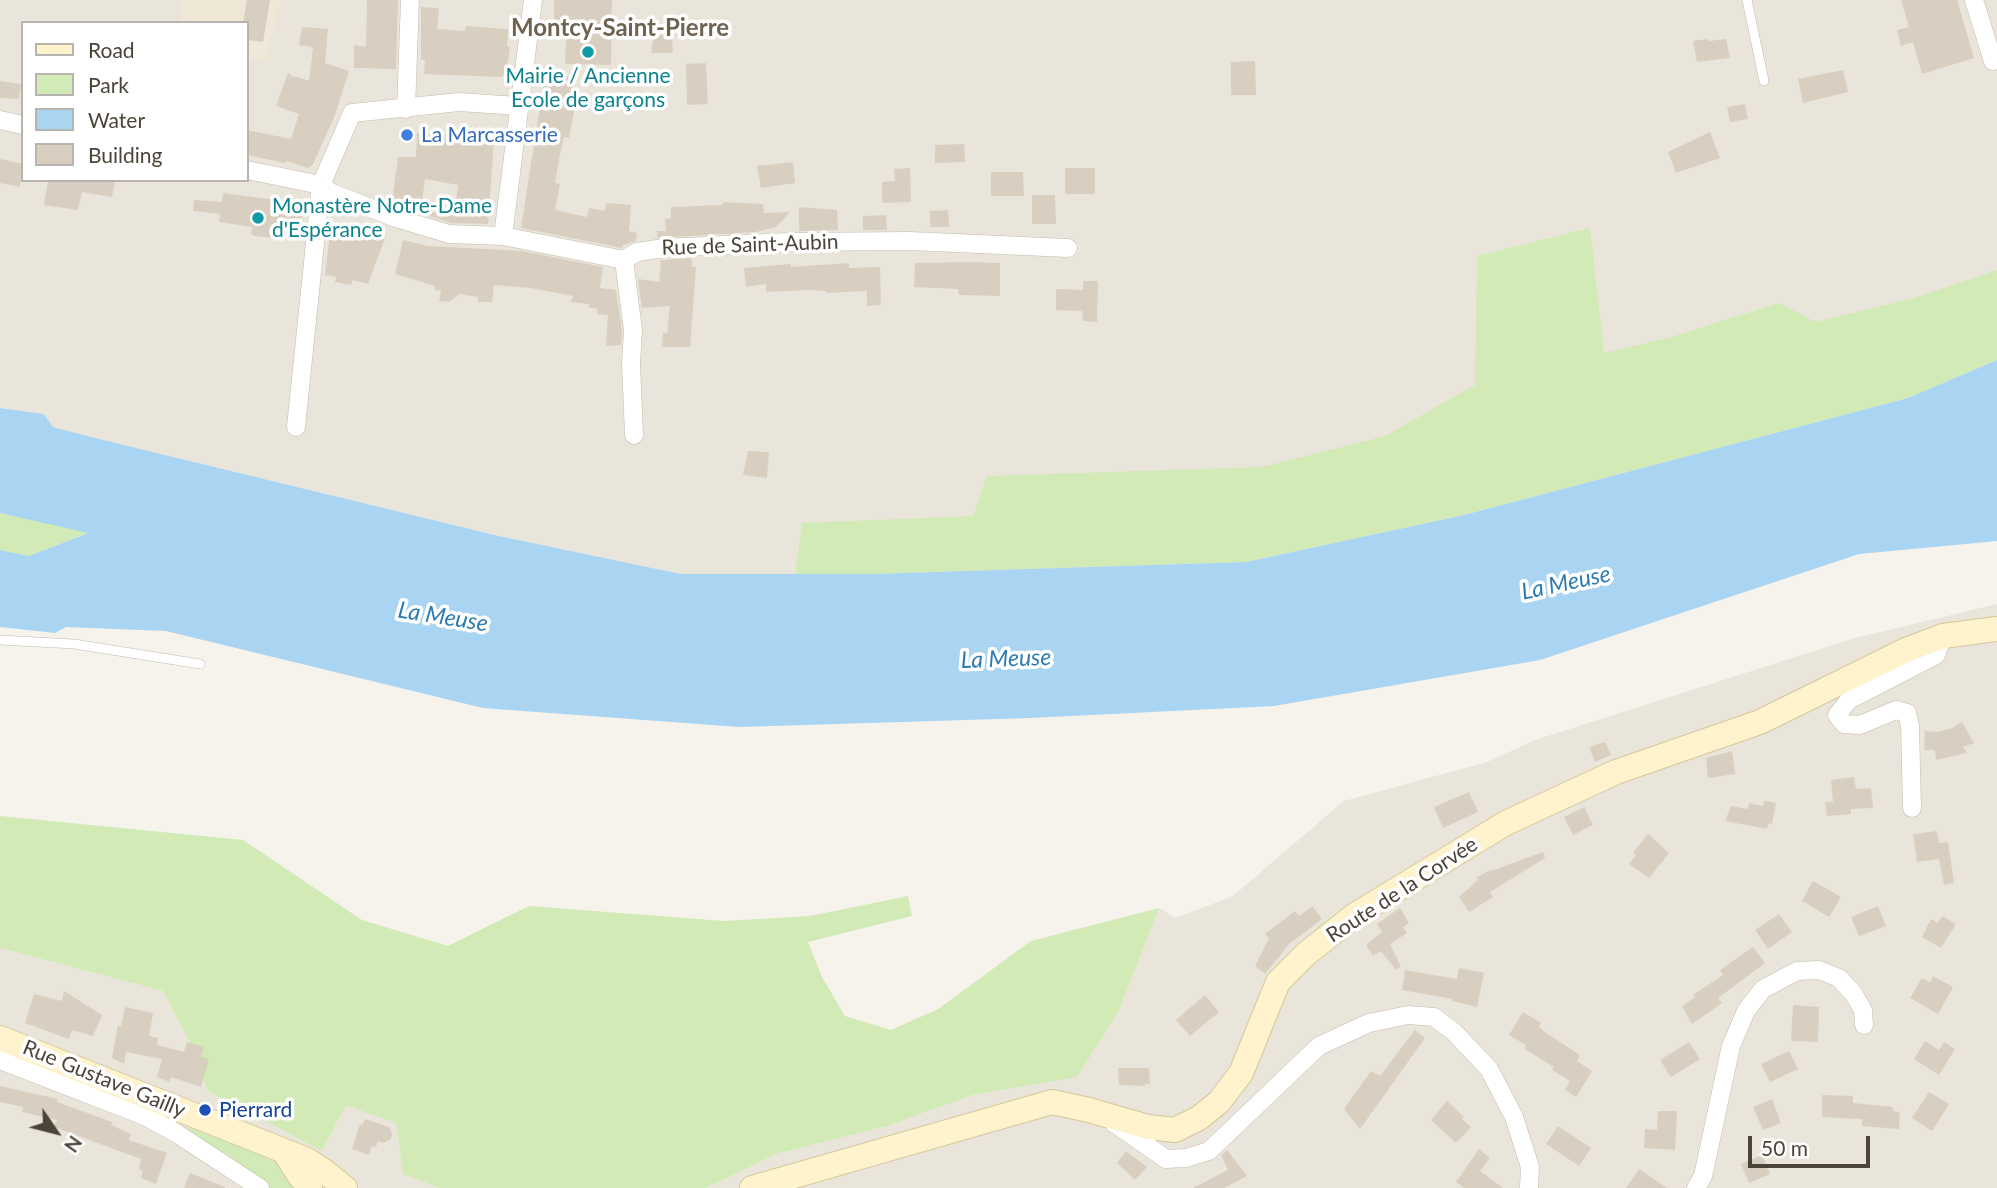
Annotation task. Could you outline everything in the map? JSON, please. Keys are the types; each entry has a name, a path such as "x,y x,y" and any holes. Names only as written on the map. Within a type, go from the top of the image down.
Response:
{"street":[{"path":"406,109 410,0"},
{"path":"503,236 533,0"},
{"path":"1974,0 1993,61"},
{"path":"296,427 320,185 352,113 459,102 518,106"},
{"path":"0,120 21,125"},
{"name":"Rue de Saint-Aubin","path":"248,170 320,185 332,193 396,218 450,234 503,236 624,260 637,252 664,248 788,242 910,241 1068,248"},
{"path":"624,260 633,330 634,435"},
{"name":"Route de la Corvée","path":"752,1188 1052,1102 1148,1128 1175,1130 1199,1118 1219,1102 1241,1073 1278,982 1306,954 1355,915 1506,823 1616,772 1760,722 1906,650 1943,636 1997,629"},
{"path":"1912,808 1910,726 1907,713 1896,710 1860,724 1844,724 1837,715 1849,700 1936,655 1943,636"},
{"path":"1696,1188 1703,1176 1731,1046 1746,1011 1763,989 1797,971 1819,971 1839,978 1853,993 1863,1010 1864,1025"},
{"path":"1100,1113 1166,1159 1186,1158 1209,1151 1319,1046 1368,1023 1408,1015 1434,1017 1454,1032 1489,1069 1514,1118 1530,1167 1529,1188"},
{"name":"Rue Gustave Gailly","path":"0,1038 307,1160 345,1188"},
{"name":"Rue Gustave Gailly","path":"0,1060 145,1116 260,1188"},
{"path":"285,1153 310,1188"}],"lane":[{"path":"1748,0 1764,81"},
{"path":"0,640 75,644 201,664"}],"shaded area":[{"path":"0,0 1997,0 1997,360 1246,562 872,574 681,574 499,536 91,437 53,427 44,414 0,408"},
{"path":"183,0 280,0 266,61 248,57 248,21 179,21"},
{"path":"1997,604 1997,1188 706,1188 776,1154 887,1126 973,1095 1077,1076 1119,1011 1159,908 1176,918 1233,896 1344,801 1487,762 1535,740 1855,638"},
{"path":"0,948 163,991 194,1051 322,1151 346,1104 396,1123 403,1174 439,1188 0,1188"}],"green space":[{"path":"1590,228 1604,353 1668,338 1779,303 1816,322 1914,298 1997,270 1997,360 1908,398 1464,515 1246,562 795,574 802,523 973,516 987,476 1262,467 1385,436 1475,385 1477,256"},
{"path":"0,513 90,532 29,556 0,550"},
{"path":"0,816 243,840 362,920 448,946 529,906 724,921 810,916 908,896 912,916 808,942 822,977 845,1016 891,1030 938,1009 1031,941 1159,908 1119,1011 1077,1077 973,1095 887,1126 776,1154 706,1188 439,1188 403,1174 396,1123 346,1105 322,1151 208,1091 194,1051 163,991 0,948"},
{"path":"194,1127 280,1164 301,1188 269,1188 204,1145 187,1129"}],"water":[{"name":"La Meuse","path":"1997,360 1997,541 1859,554 1540,660 1274,706 1030,718 739,727 483,708 166,631 66,627 55,633 0,627 0,550 29,556 88,533 0,513 0,408 44,414 53,427 91,437 499,536 681,574 872,574 1246,562 1464,515 1908,398"}],"building":[{"path":"247,0 270,0 263,42 248,40 248,21 243,21"},
{"path":"367,0 398,0 396,69 354,68 354,45 366,47"},
{"path":"554,0 612,0 611,65 565,64 567,23 554,23"},
{"path":"1901,0 1957,0 1974,58 1922,74 1913,42 1901,46 1897,30 1909,27"},
{"path":"421,7 439,8 437,29 465,31 466,26 508,29 507,47 510,47 506,73 502,77 424,74 425,60 421,60"},
{"path":"302,27 328,29 325,63 349,71 335,115 313,164 308,168 286,161 285,163 248,155 248,130 291,139 299,114 276,106 288,73 295,78 309,81 313,47 299,45"},
{"path":"654,35 672,35 673,53 651,53"},
{"path":"1726,39 1730,58 1697,62 1693,41"},
{"path":"1255,61 1256,95 1231,95 1231,62"},
{"path":"706,63 708,104 687,105 686,64"},
{"path":"1843,70 1848,92 1803,103 1798,79"},
{"path":"545,74 574,77 571,95 577,96 569,138 564,137 559,159 555,183 560,184 555,210 587,217 589,208 605,211 606,203 631,205 629,231 637,233 636,241 623,245 622,248 521,228"},
{"path":"0,81 21,84 19,99 0,98"},
{"path":"1745,104 1748,119 1730,122 1727,107"},
{"path":"1710,132 1720,158 1676,173 1668,152"},
{"path":"417,133 494,139 488,224 451,223 423,214 423,211 454,216 458,185 425,179 421,211 392,202 398,157 416,157"},
{"path":"964,144 965,162 935,163 935,145"},
{"path":"0,159 21,164 20,187 0,183"},
{"path":"793,162 795,183 761,188 757,166"},
{"path":"910,168 911,202 882,203 882,182 895,181 894,169"},
{"path":"1065,168 1095,168 1095,194 1065,194"},
{"path":"991,172 1023,172 1024,196 991,196"},
{"path":"48,182 115,182 112,197 82,192 78,210 44,205"},
{"name":"Monastère Notre-Dame d'Espérance","path":"223,193 299,203 298,205 303,206 301,224 296,223 284,231 275,230 273,238 255,236 251,234 252,227 219,222 220,214 193,211 194,200 222,202"},
{"path":"1032,195 1055,195 1056,224 1032,224"},
{"path":"723,202 763,204 764,213 790,212 776,227 756,232 657,238 657,231 666,231 665,219 671,218 671,207 723,205"},
{"path":"799,207 837,210 838,230 799,231"},
{"path":"948,210 949,227 930,227 930,211"},
{"path":"886,215 887,230 863,230 863,216"},
{"path":"331,224 365,228 386,235 368,284 353,280 351,285 335,282 336,277 325,275"},
{"path":"403,240 428,246 522,251 603,267 600,288 616,290 622,330 621,345 606,346 608,315 597,314 598,309 588,307 589,304 571,302 573,296 531,288 494,285 492,302 478,302 478,297 459,294 449,302 439,301 441,291 435,290 435,286 395,274"},
{"path":"692,258 692,267 696,267 690,347 662,347 663,333 667,333 670,306 642,308 643,319 638,279 659,282 661,260"},
{"path":"849,263 849,268 880,267 881,305 867,306 867,291 766,292 766,284 746,287 744,268"},
{"path":"915,263 1000,263 1000,296 961,295 958,294 958,289 914,287"},
{"path":"1083,281 1098,281 1097,322 1083,321 1082,311 1056,310 1056,289 1083,290"},
{"path":"748,451 769,452 767,478 743,475"},
{"path":"1962,722 1974,743 1963,747 1967,753 1936,760 1935,750 1924,750 1925,731 1937,732"},
{"path":"1605,742 1611,755 1595,762 1589,747"},
{"path":"1732,751 1735,774 1708,778 1706,758"},
{"path":"1854,777 1856,789 1871,788 1873,808 1851,809 1851,814 1827,816 1825,802 1833,802 1831,780"},
{"path":"1469,792 1478,812 1443,828 1434,807"},
{"path":"1764,801 1776,803 1772,824 1769,823 1767,829 1725,821 1731,806 1748,809 1749,803 1763,806"},
{"path":"1584,807 1593,825 1573,835 1564,817"},
{"path":"1937,831 1939,843 1948,842 1954,883 1944,885 1939,859 1917,862 1913,834"},
{"path":"1648,834 1669,853 1649,878 1629,864 1636,855 1633,853"},
{"path":"1543,852 1545,858 1490,892 1493,897 1469,912 1459,897 1478,880 1476,878 1490,870"},
{"path":"1813,881 1841,897 1829,917 1802,901"},
{"path":"1312,906 1322,919 1289,944 1265,974 1255,966 1269,938 1265,934 1295,911 1299,916"},
{"path":"1878,906 1886,926 1859,936 1851,917"},
{"path":"1400,908 1409,923 1403,927 1407,933 1390,944 1401,967 1396,970 1381,951 1373,956 1366,945 1382,932 1377,924"},
{"path":"1779,914 1792,932 1768,949 1755,930"},
{"path":"1942,916 1956,924 1941,948 1922,937 1931,919 1938,923"},
{"path":"1753,947 1765,963 1718,998 1722,1003 1692,1024 1682,1006 1695,997 1693,995 1723,975 1720,970"},
{"path":"1459,968 1484,973 1477,1007 1452,999 1402,990 1405,970 1457,979"},
{"path":"1933,976 1953,987 1938,1014 1910,998 1922,978 1930,982"},
{"path":"64,991 102,1015 93,1036 72,1030 69,1039 25,1023 34,994 62,1001"},
{"path":"1205,995 1219,1012 1190,1036 1176,1020"},
{"path":"1793,1005 1819,1007 1818,1042 1791,1041"},
{"path":"125,1007 153,1013 149,1036 158,1038 157,1045 184,1052 187,1042 204,1047 201,1057 209,1059 201,1087 171,1077 170,1082 157,1077 162,1059 126,1052 124,1064 112,1058 118,1025 121,1027"},
{"path":"1523,1012 1541,1023 1539,1027 1546,1033 1580,1055 1577,1061 1592,1071 1576,1097 1565,1090 1570,1081 1552,1070 1554,1067 1525,1049 1526,1045 1509,1035"},
{"path":"1415,1030 1425,1038 1360,1129 1344,1109 1371,1071 1380,1076"},
{"path":"1925,1041 1939,1050 1944,1042 1955,1049 1939,1075 1914,1059"},
{"path":"1689,1042 1700,1059 1671,1077 1660,1060"},
{"path":"1789,1051 1798,1069 1770,1082 1761,1064"},
{"path":"1118,1068 1149,1068 1150,1084 1119,1085"},
{"path":"0,1086 58,1099 57,1102 112,1122 111,1125 131,1134 129,1140 167,1153 156,1184 141,1178 141,1159 54,1127 57,1120 22,1112 23,1107 0,1102"},
{"path":"1929,1092 1949,1104 1932,1131 1912,1118"},
{"path":"1822,1095 1853,1096 1853,1103 1893,1107 1893,1111 1900,1112 1899,1129 1862,1126 1862,1119 1822,1117"},
{"path":"1772,1099 1781,1123 1763,1130 1753,1107"},
{"path":"1447,1101 1471,1127 1456,1143 1431,1120"},
{"path":"1658,1111 1677,1111 1675,1150 1644,1148 1645,1129 1657,1130"},
{"path":"365,1119 389,1127 392,1134 391,1139 384,1143 378,1141 376,1147 372,1146 369,1155 352,1149 360,1124 362,1125"},
{"path":"1558,1126 1591,1148 1579,1166 1546,1144"},
{"path":"1479,1149 1490,1158 1480,1171 1503,1188 1464,1188 1456,1182"},
{"path":"1227,1150 1247,1176 1224,1188 1193,1188 1228,1170 1221,1155"},
{"path":"1126,1151 1147,1167 1135,1180 1117,1163"},
{"path":"1762,1155 1770,1174 1749,1183 1741,1164"},
{"path":"1639,1169 1667,1188 1626,1188"},
{"path":"190,1173 225,1187 225,1188 184,1188"}],"place":[{"name":"Mairie / Ancienne Ecole de garçons","path":"588,52"},
{"name":"La Marcasserie","path":"407,135"},
{"name":"Monastère Notre-Dame d'Espérance","path":"258,218"},
{"name":"Pierrard","path":"205,1110"}],"district":[{"name":"Montcy-Saint-Pierre","path":"620,28"}]}
